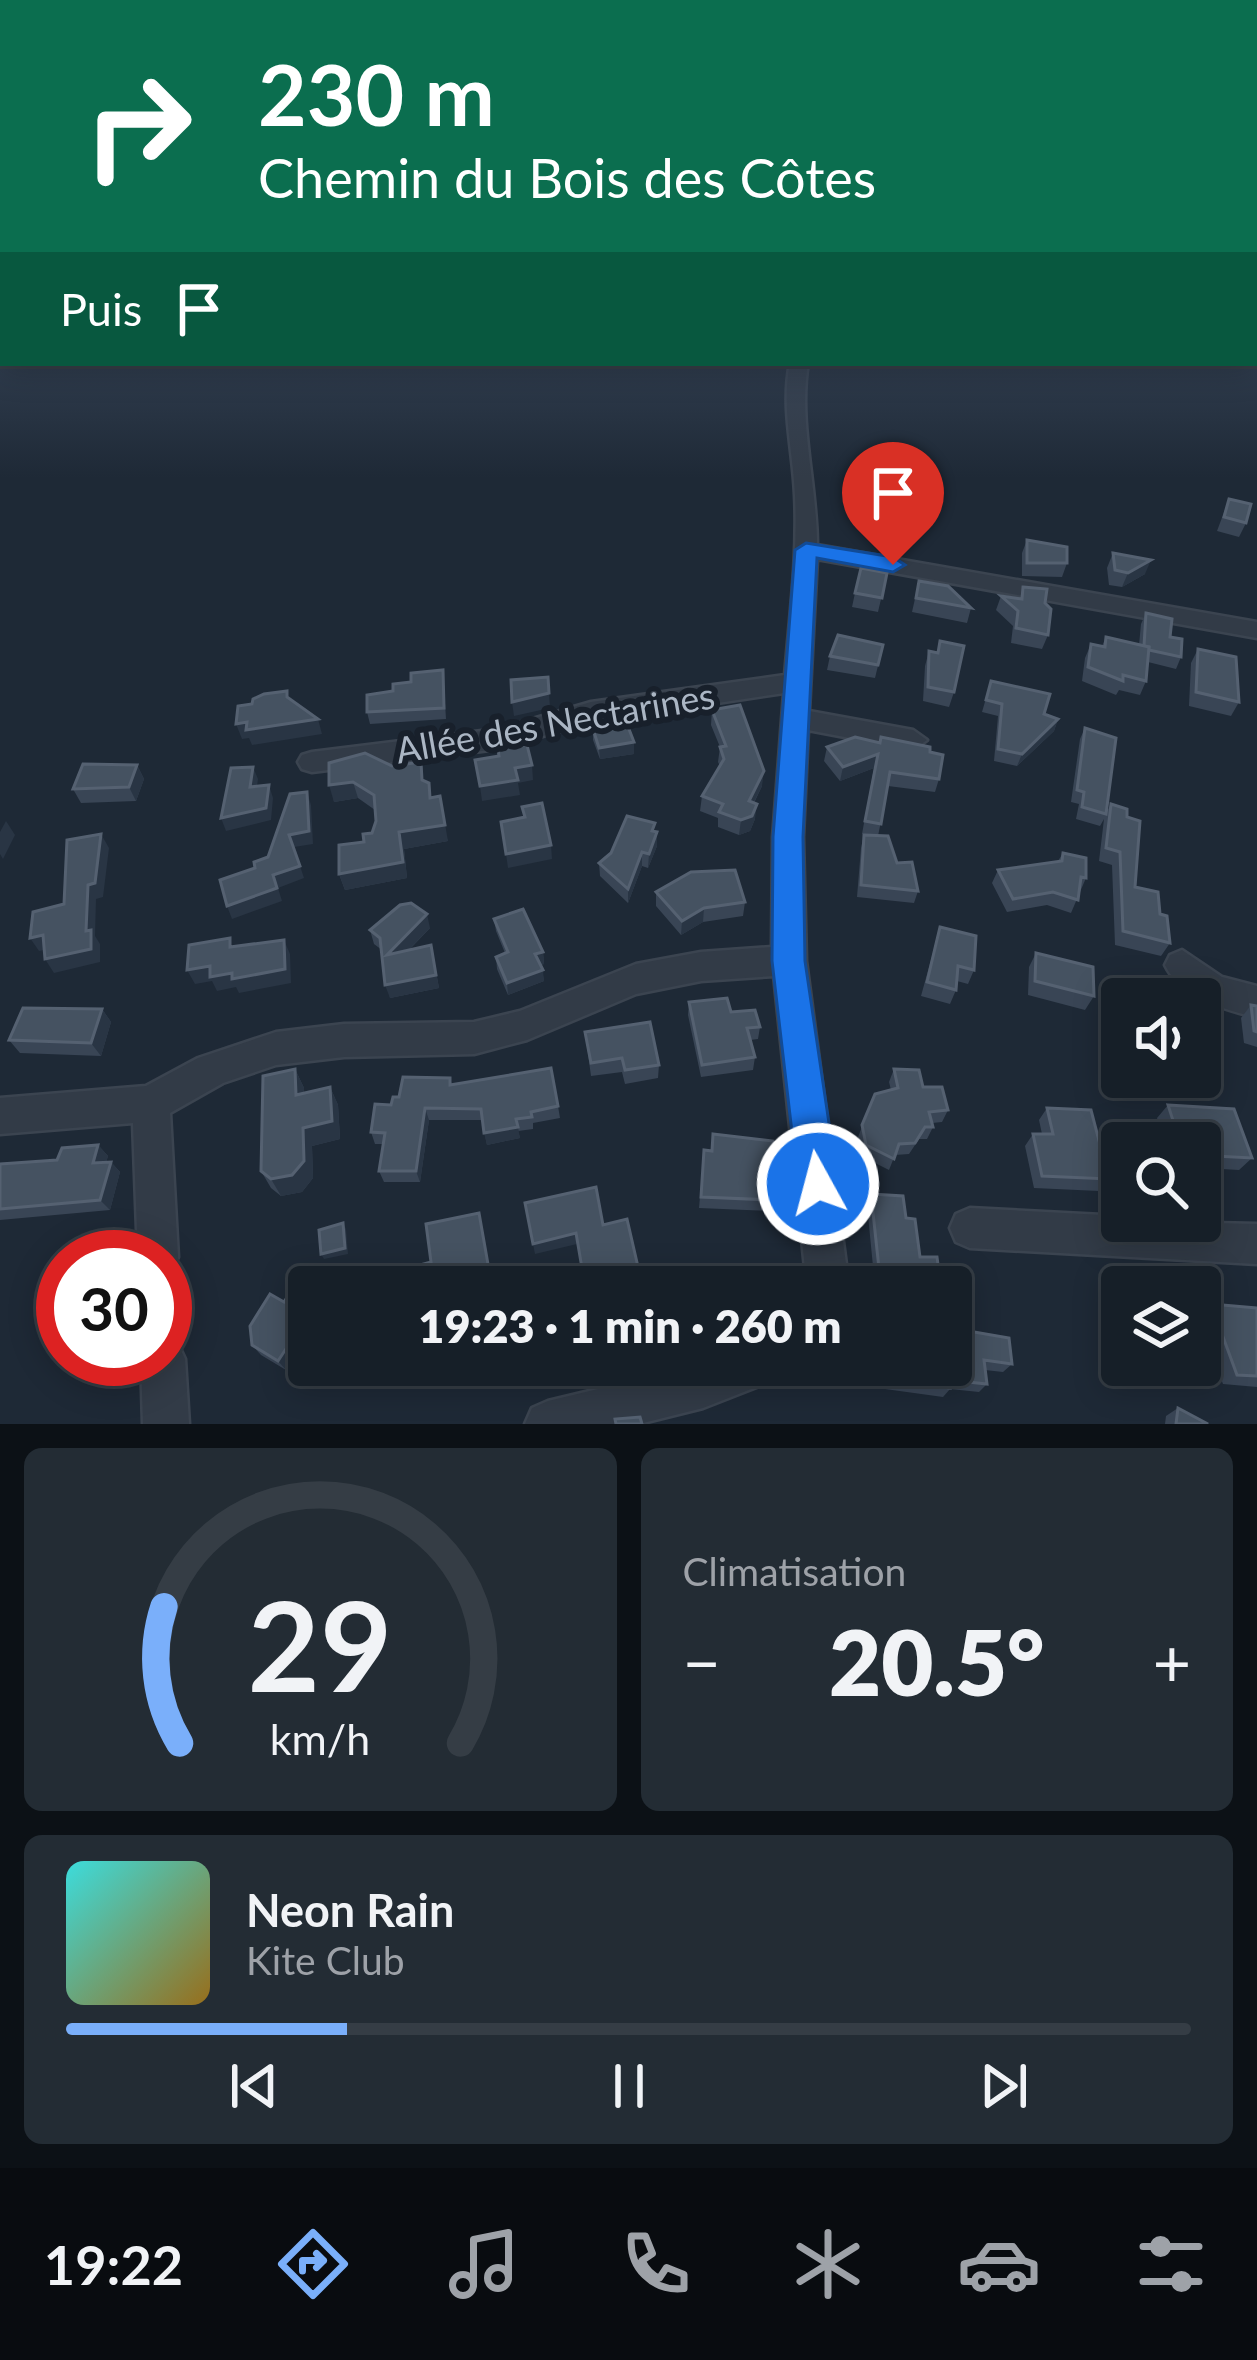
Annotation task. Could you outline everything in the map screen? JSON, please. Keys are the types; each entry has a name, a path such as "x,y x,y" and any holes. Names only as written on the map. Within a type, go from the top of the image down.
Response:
{"street":[{"path":"798,366 793,396 806,494 806,550 788,837 788,961 825,1266"},
{"path":"806,550 1257,630"},
{"name":"Allée des Nectarines","path":"312,762 498,739 591,712 798,682"},
{"path":"797,718 914,740"},
{"path":"0,1116 151,1104 187,1078 259,1054 320,1042 450,1042 484,1036 640,977 788,961"},
{"path":"1181,965 1212,989 1257,1002"},
{"path":"151,1104 157,1230"},
{"path":"970,1228 1257,1244"},
{"path":"164,1386 166,1424"},
{"path":"548,1424 703,1386"}],"building":[{"path":"1229,499 1251,504 1246,523 1224,517"},
{"path":"1027,540 1067,547 1067,563 1027,563"},
{"path":"1113,553 1151,560 1128,573 1115,570"},
{"path":"861,568 887,573 882,598 855,593"},
{"path":"919,581 948,586 971,608 916,598"},
{"path":"1023,587 1047,589 1048,635 1016,628 1018,611 1001,596 1022,599"},
{"path":"1146,613 1172,619 1170,637 1182,639 1181,657 1144,646"},
{"path":"838,635 883,645 878,665 830,656"},
{"path":"1106,637 1149,647 1146,681 1123,675 1123,681 1088,667 1091,644 1105,647"},
{"path":"940,641 964,646 954,692 928,687 929,651 938,653"},
{"path":"1198,649 1236,657 1239,702 1196,692"},
{"path":"443,670 444,708 367,712 367,695 411,682 411,673"},
{"path":"548,677 549,693 512,702 511,680"},
{"path":"991,681 1050,694 1044,714 1058,719 1022,754 998,749 1002,704 986,700"},
{"path":"287,691 287,697 318,719 246,730 247,722 236,724 238,706 252,704 264,694"},
{"path":"740,705 764,771 749,801 757,804 752,816 741,820 719,812 723,804 702,796 724,759 720,747 726,746 712,710"},
{"path":"627,724 634,742 599,748 593,729"},
{"path":"1085,728 1116,738 1106,814 1082,807 1084,792 1077,790"},
{"path":"855,737 930,747 930,752 943,755 939,779 890,772 881,824 865,821 878,754 843,767 827,747"},
{"path":"527,745 532,765 515,768 518,780 480,786 475,760 499,756 498,749"},
{"path":"365,753 392,766 421,762 430,798 440,796 445,825 399,832 403,862 339,874 339,845 364,842 363,834 372,833 374,795 353,782 329,785 329,763"},
{"path":"83,764 137,765 129,787 73,789"},
{"path":"253,767 250,787 269,785 266,808 221,818 231,768"},
{"path":"307,792 309,831 289,835 300,866 273,875 277,888 227,906 220,880 255,868 254,862 268,857 290,794"},
{"path":"542,803 551,845 506,854 501,822 525,817 522,807"},
{"path":"1111,804 1127,809 1127,817 1140,821 1135,887 1158,892 1170,943 1123,931 1120,852 1106,848"},
{"path":"627,816 655,823 652,831 657,832 649,854 642,852 628,889 599,863 611,853"},
{"path":"101,834 95,883 88,885 86,931 91,930 91,949 45,959 43,935 30,938 33,912 64,904 67,840"},
{"path":"864,835 888,836 897,863 912,862 918,891 861,885"},
{"path":"1063,853 1086,858 1086,878 1081,877 1078,900 1053,892 1013,899 998,870 1062,861"},
{"path":"735,870 745,902 704,908 682,921 656,892 691,872"},
{"path":"411,903 427,914 387,955 431,945 436,975 385,985 380,938 370,930 400,905"},
{"path":"523,909 543,952 535,954 543,970 507,983 496,957 508,952 494,919"},
{"path":"940,927 976,936 974,970 958,966 956,990 927,982"},
{"path":"230,938 230,947 284,940 285,969 232,979 232,973 210,977 210,966 187,970 189,945"},
{"path":"1036,953 1093,967 1094,996 1035,981"},
{"path":"727,998 731,1012 755,1010 760,1027 747,1028 755,1057 702,1065 689,1002"},
{"path":"1251,1005 1257,1006 1257,1032 1254,1031"},
{"path":"23,1008 102,1009 91,1043 9,1040"},
{"path":"650,1022 659,1065 625,1070 622,1058 591,1063 585,1032"},
{"path":"551,1068 558,1106 516,1119 518,1127 484,1133 481,1109 425,1108 416,1171 379,1171 385,1133 371,1132 375,1104 391,1105 393,1097 399,1097 403,1077 450,1078 450,1085"},
{"path":"295,1069 296,1095 330,1087 332,1121 303,1128 304,1161 292,1175 271,1179 261,1171 263,1076"},
{"path":"894,1069 919,1070 923,1087 942,1087 948,1110 929,1112 933,1127 925,1127 915,1143 899,1144 894,1159 866,1145 862,1125 875,1094 898,1088"},
{"path":"1168,1105 1234,1109 1252,1158 1221,1156 1221,1122 1174,1122"},
{"path":"1047,1108 1091,1110 1101,1148 1101,1179 1042,1176 1033,1134 1053,1134"},
{"path":"713,1134 773,1141 773,1200 701,1197 704,1150 712,1151"},
{"path":"98,1145 93,1163 111,1162 100,1200 0,1209 0,1164 57,1160 62,1148"},
{"path":"596,1187 603,1225 627,1219 638,1266 582,1266 576,1233 533,1244 525,1203"},
{"path":"871,1194 903,1196 906,1218 915,1219 920,1257 937,1257 938,1266 879,1266"},
{"path":"479,1213 488,1266 416,1266 431,1262 426,1224"},
{"path":"343,1223 345,1248 321,1254 319,1230"},
{"path":"270,1294 284,1302 288,1296 288,1346 278,1361 252,1345 250,1326"},
{"path":"1221,1305 1257,1308 1257,1376 1237,1375 1221,1331"},
{"path":"972,1332 1009,1338 1012,1364 984,1360 987,1384 972,1382"},
{"path":"1178,1408 1208,1424 1176,1424"},
{"path":"640,1417 642,1424 616,1424 615,1419"}],"route":[{"path":"818,1184 788,961 788,837 806,550 893,565"}]}
